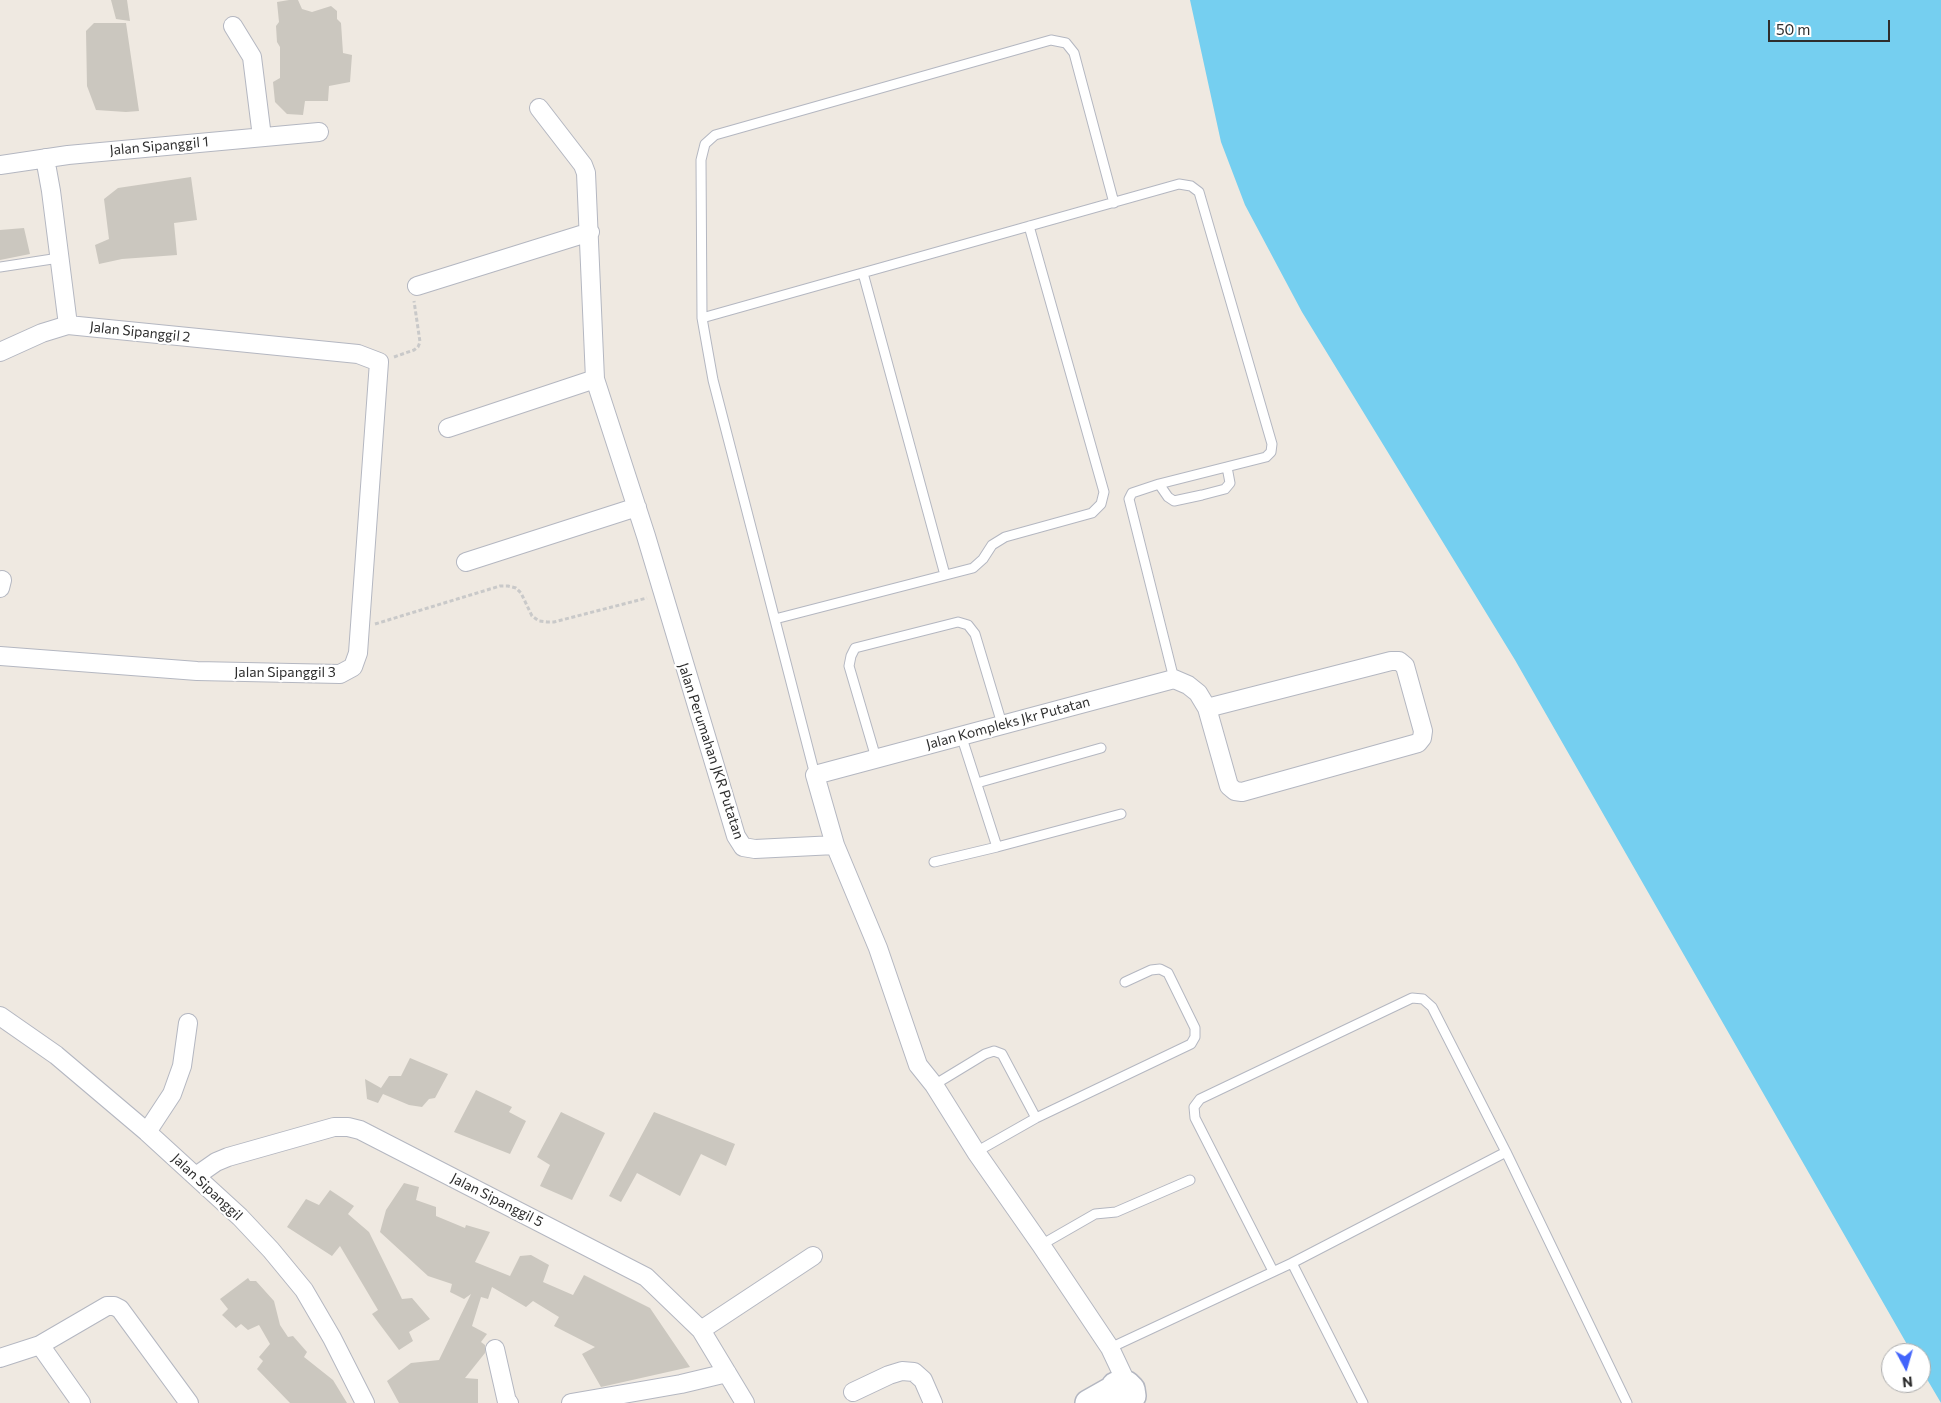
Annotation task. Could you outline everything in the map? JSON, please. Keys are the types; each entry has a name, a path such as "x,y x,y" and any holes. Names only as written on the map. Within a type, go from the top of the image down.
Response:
{"street":[{"path":"233,26 252,58 262,137"},
{"name":"Jalan Perumahan JKR Putatan","path":"539,108 583,165 586,174 595,379 637,507 736,836 743,847 755,850 835,845"},
{"name":"Jalan Sipanggil 1","path":"0,165 45,158 319,132"},
{"path":"0,352 42,333 68,325 45,158"},
{"path":"417,286 590,232"},
{"name":"Jalan Sipanggil 2","path":"68,325 358,354 379,362"},
{"name":"Jalan Sipanggil 3","path":"0,656 197,672 340,674 353,667 358,653 379,362"},
{"path":"448,428 595,379"},
{"path":"466,562 637,507"},
{"path":"1174,679 1188,685 1198,693 1207,708 1229,786 1235,791 1242,792 1418,743 1422,738 1422,731 1405,666 1399,661 1391,661 1207,708"},
{"name":"Jalan Kompleks Jkr Putatan","path":"816,775 1174,679"},
{"path":"816,775 835,845 878,948 918,1065 934,1085 976,1152 1110,1348 1112,1362 1125,1394 1088,1403"},
{"name":"Jalan Sipanggil","path":"0,1016 56,1055 147,1132 240,1217 271,1250 304,1290 332,1338 365,1403"},
{"path":"147,1132 172,1094 182,1066 188,1023"},
{"name":"Jalan Sipanggil 5","path":"196,1176 216,1162 228,1157 334,1127 348,1127 360,1130 646,1277 701,1330 744,1403"},
{"path":"701,1330 813,1256"},
{"path":"0,1358 40,1345 107,1306 114,1306 120,1309 189,1403"},
{"path":"40,1345 81,1403"},
{"path":"495,1349 507,1402 509,1403"},
{"path":"853,1392 889,1374 902,1371 914,1372 923,1380 933,1403"},
{"path":"571,1403 681,1384 727,1373"}],"lane":[{"path":"816,775 712,380 702,318 701,160 705,144 715,135 1051,40 1066,43 1074,53 1114,203"},
{"path":"702,318 1180,184 1191,186 1199,192 1272,444 1271,452 1266,458 1159,484 1132,493 1129,499 1174,679"},
{"path":"775,619 973,568 984,559 992,545 1005,536 1092,513 1101,504 1104,492 1029,226"},
{"path":"0,267 59,258"},
{"path":"863,274 945,575"},
{"path":"1159,484 1168,497 1174,501 1202,495 1225,489 1230,483 1227,467"},
{"path":"876,758 850,666 851,656 855,648 958,622 968,625 975,634 1002,724"},
{"path":"961,735 997,847"},
{"path":"977,783 1100,748"},
{"path":"934,862 1121,814"},
{"path":"976,1152 1036,1118 1191,1044 1195,1037 1195,1028 1168,973 1160,969 1151,970 1125,982"},
{"path":"1273,1271 1195,1118 1194,1107 1200,1099 1412,998 1423,999 1432,1007 1506,1152 1627,1403"},
{"path":"934,1085 985,1054 994,1052 1002,1054 1036,1118"},
{"path":"1110,1348 1292,1263 1506,1152"},
{"path":"1041,1245 1095,1214 1116,1212 1190,1180"},
{"path":"1292,1263 1363,1403"}],"path":[{"path":"379,362 418,347 420,342 414,297 414,291 417,286"},
{"path":"360,628 500,586 516,588 521,593 532,616 539,621 547,622 554,622 663,594"}],"water":[{"path":"1190,0 1941,0 1941,1403 1931,1386 1931,1343 1906,1343 1515,660 1302,312 1245,205 1221,142"}],"building":[{"path":"111,0 127,0 130,21 116,19"},
{"path":"298,0 302,9 312,12 331,6 337,11 337,19 341,23 343,53 352,55 350,82 329,86 328,101 305,101 303,115 287,114 275,102 273,82 280,78 280,47 277,42 276,26 279,22 277,2"},
{"path":"94,23 126,23 139,111 96,110 87,86 86,31"},
{"path":"191,177 197,220 174,223 177,255 122,259 99,264 95,245 109,239 104,199 118,188"},
{"path":"24,228 30,254 0,260 0,230"},
{"path":"410,1058 448,1074 435,1098 429,1099 422,1107 409,1105 383,1094 378,1103 367,1099 365,1079 381,1088 389,1076 401,1076"},
{"path":"476,1090 512,1107 509,1112 526,1121 510,1154 454,1132"},
{"path":"561,1112 605,1133 572,1200 540,1186 550,1165 537,1157"},
{"path":"654,1112 735,1144 726,1166 701,1154 680,1196 637,1173 621,1202 609,1196"},
{"path":"404,1183 419,1187 416,1200 436,1207 436,1216 465,1228 466,1225 490,1232 475,1262 510,1276 520,1256 531,1255 549,1265 543,1282 573,1295 584,1275 650,1308 690,1367 601,1387 582,1354 595,1347 554,1326 559,1317 533,1301 526,1307 492,1287 488,1299 481,1297 472,1326 487,1334 481,1342 485,1345 485,1353 465,1378 478,1379 478,1403 399,1403 387,1381 411,1363 439,1360 471,1294 464,1299 450,1292 452,1284 428,1276 380,1232 386,1210"},
{"path":"330,1190 354,1206 348,1214 369,1232 402,1299 412,1298 430,1319 409,1332 413,1341 399,1350 372,1314 378,1310 340,1246 332,1256 287,1227 306,1199 319,1205"},
{"path":"248,1278 250,1281 256,1281 274,1301 280,1325 288,1337 293,1336 307,1352 304,1357 333,1380 347,1403 290,1403 257,1369 263,1361 259,1357 270,1344 259,1325 248,1330 241,1324 236,1328 222,1315 228,1309 220,1299"}]}
